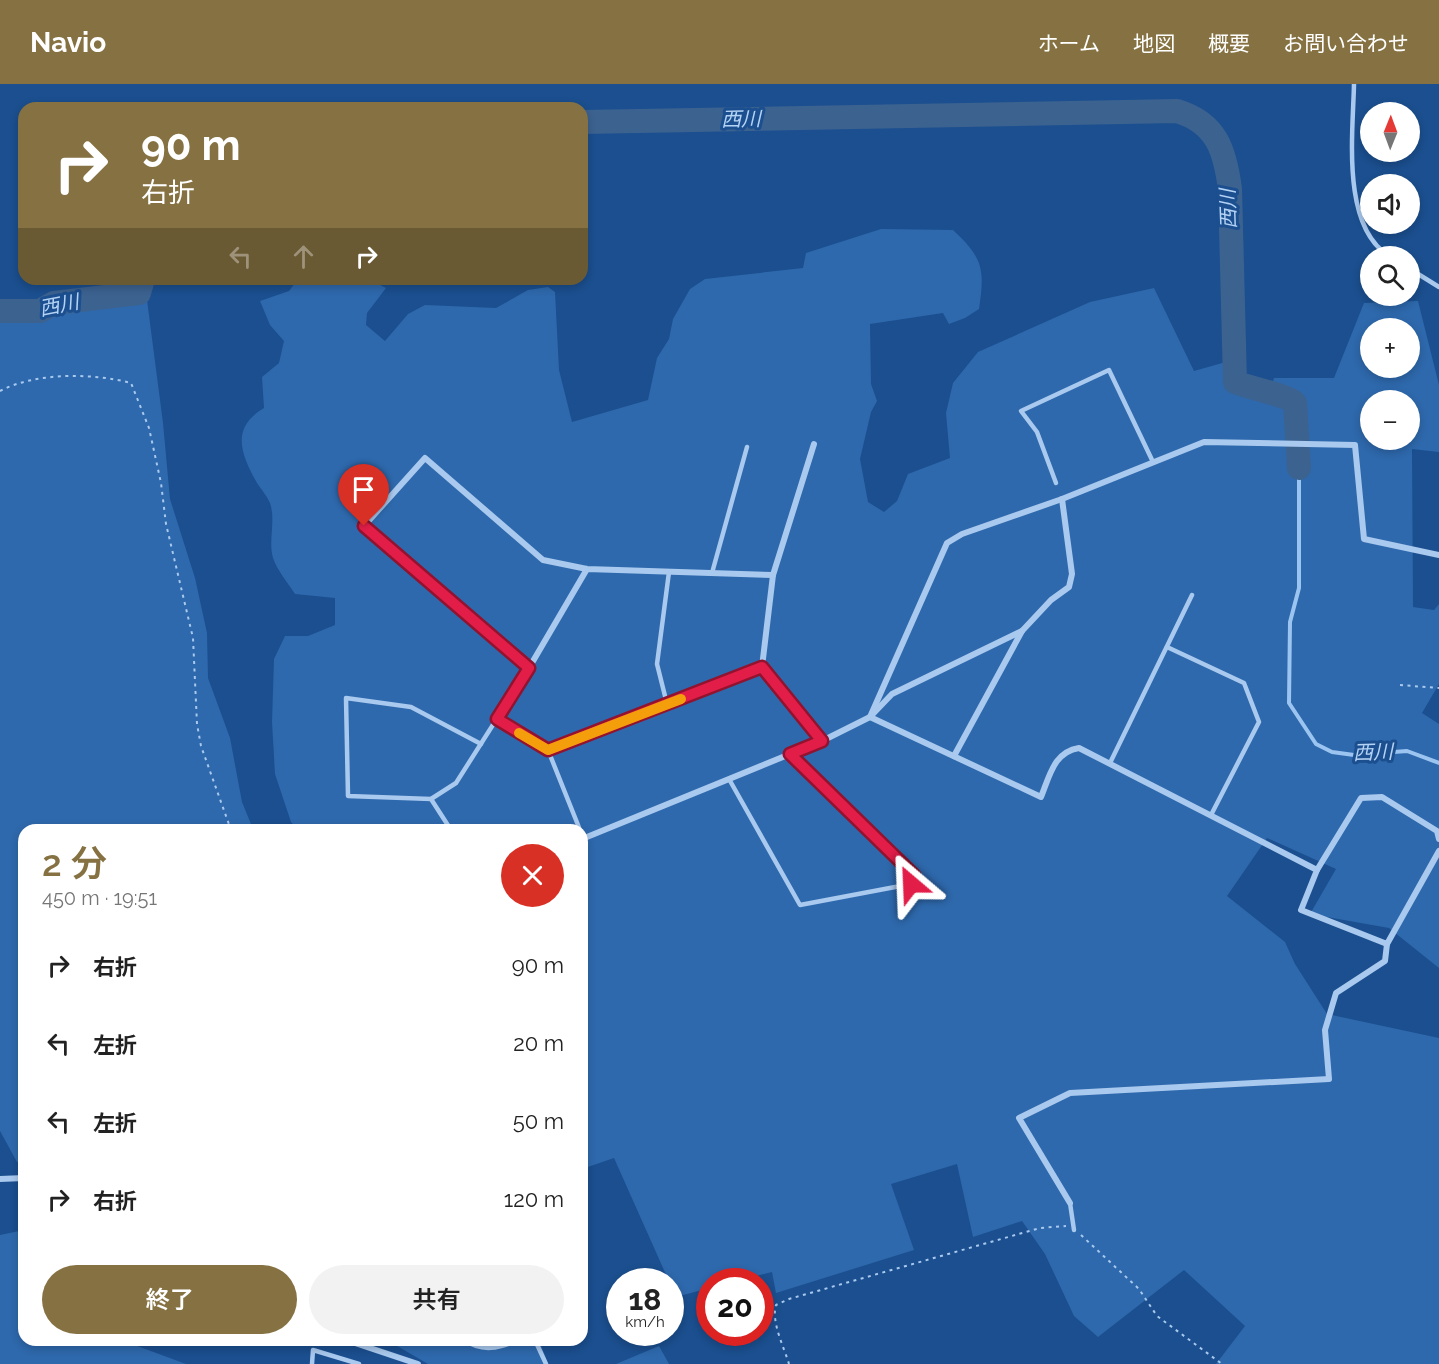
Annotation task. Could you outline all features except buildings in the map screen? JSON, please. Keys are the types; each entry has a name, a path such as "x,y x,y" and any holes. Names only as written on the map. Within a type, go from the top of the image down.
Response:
{"street":[{"path":"870,717 947,543 962,534 1062,499 1204,442 1355,445 1364,539 1439,555"},
{"path":"813,444 773,575 762,667 822,741"},
{"path":"587,569 529,668 364,526 425,459 543,560 587,569 773,575"},
{"path":"954,756 1022,631 1051,600 1069,587 1072,574 1062,499"},
{"path":"588,836 822,741 870,717 892,694 1022,631"},
{"path":"870,717 1041,797 1059,755 1068,750 1080,748 1317,870"},
{"path":"1387,944 1301,910 1317,870 1361,798 1382,797 1437,831 1439,839"},
{"path":"1070,1203 1019,1118 1070,1093 1329,1079 1325,1029 1336,993 1385,961 1387,944 1439,851"},
{"path":"0,1179 18,1178"},
{"path":"364,1346 417,1364"}],"lane":[{"path":"1354,84 1355,200 1376,246"},
{"path":"1420,275 1439,287"},
{"path":"1056,483 1037,432 1021,411 1109,370 1153,462"},
{"path":"712,573 747,447"},
{"path":"667,704 657,664 669,572"},
{"path":"1110,763 1192,595"},
{"path":"1167,647 1244,683 1259,722 1211,815"},
{"path":"548,750 762,667"},
{"path":"481,744 411,707 346,698 348,796 431,799 456,783 481,744 497,719 529,668"},
{"path":"497,719 548,750 578,824"},
{"path":"729,780 800,905 911,884 914,875 790,754"},
{"path":"431,799 447,824"},
{"path":"1070,1203 1074,1230"},
{"path":"473,1346 497,1349 504,1346"},
{"path":"538,1346 546,1364"},
{"path":"312,1364 313,1350 359,1364"}],"path":[{"path":"0,391 10,386 47,378 108,377 131,383 149,428 161,483 166,524 193,638 197,724 201,746 229,824"},
{"path":"1401,685 1439,688"},
{"path":"789,1364 774,1311 776,1305 789,1299 1040,1227 1065,1226 1074,1230 1110,1259 1117,1270 1139,1289 1157,1316 1222,1364"}],"shaded area":[{"path":"881,229 953,230 971,249 980,265 982,284 979,309 949,324 943,313 870,324 871,384 877,401 871,412 860,459 868,502 884,512 897,501 908,474 950,458 946,413 953,383 978,352 1090,302 1154,288 1194,371 1240,358 1240,380 1271,388 1274,378 1334,378 1363,306 1419,306 1439,385 1439,452 1420,450 1420,390 1360,390 1360,450 1412,450 1413,607 1434,610 1439,604 1439,684 1422,713 1439,724 1439,968 1389,928 1310,914 1336,869 1267,838 1227,896 1285,942 1295,964 1327,1014 1439,1038 1439,1364 1216,1364 1245,1326 1184,1270 1098,1337 1074,1316 1045,1254 1022,1221 973,1237 957,1164 891,1184 914,1250 776,1293 774,1268 696,1268 696,1292 684,1295 684,1268 663,1268 614,1158 588,1167 588,824 293,824 291,822 275,774 272,722 274,659 285,636 308,636 335,625 335,598 295,594 280,572 273,558 271,545 272,510 270,503 251,472 243,452 242,442 246,424 264,408 262,377 279,363 284,341 270,325 260,301 289,291 294,285 380,285 386,288 367,313 366,325 385,341 408,314 425,305 496,308 528,290 548,287 555,292 559,370 572,422 648,400 657,358 669,339 673,319 690,289 705,279 803,268 806,253"},
{"path":"147,300 170,499 195,578 207,633 208,678 230,738 242,802 251,824 18,824 18,1162 0,1131 0,318"},
{"path":"18,1231 18,1346 137,1346 186,1364 0,1364 0,1235"},
{"path":"397,1346 541,1346 548,1364 428,1364"},
{"path":"659,1346 669,1364 616,1364"}],"waterway":[{"name":"西川","path":"588,122 1177,111 1191,116 1210,131 1217,140 1228,175 1235,382 1284,397 1295,403 1299,468"},
{"name":"西川","path":"0,311 40,311 54,303 139,293 141,285"},
{"name":"西川","path":"1299,468 1299,588 1290,622 1289,703 1316,744 1332,752 1354,755 1407,751 1439,763"}],"slow traffic":[{"path":"519,733 548,750 681,699"}],"route":[{"path":"364,526 529,668 497,719 548,750 762,667 822,741 790,754 914,875 911,884"}]}
